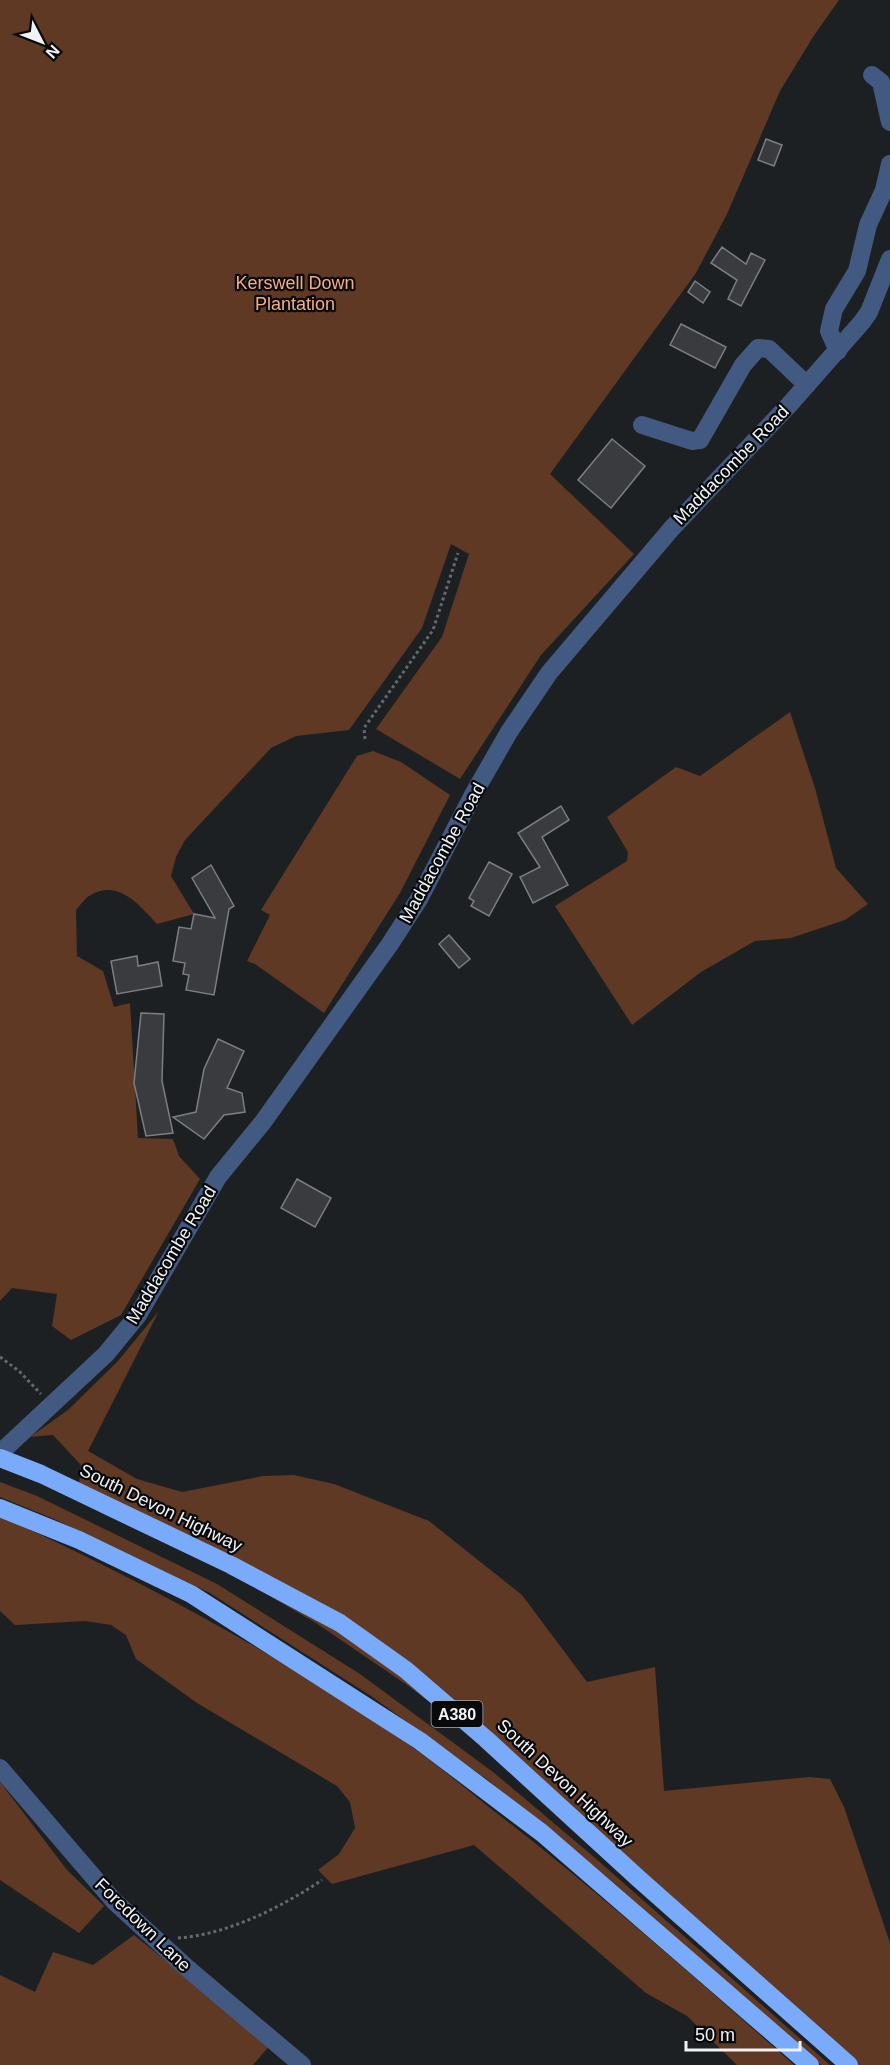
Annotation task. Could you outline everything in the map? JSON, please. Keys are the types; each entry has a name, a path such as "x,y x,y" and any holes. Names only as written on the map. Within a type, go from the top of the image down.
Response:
{"highway":[{"name":"South Devon Highway","path":"0,1458 41,1474 231,1565 340,1623 406,1670 849,2065"},
{"name":"A380","path":"0,1508 79,1540 191,1594 420,1741 542,1833 810,2065"}],"street":[{"path":"872,75 881,82 890,122"},
{"path":"838,351 829,331 834,309 857,271 868,225 884,189 890,164"},
{"name":"Maddacombe Road","path":"0,1453 106,1354 138,1315 218,1177 263,1122 318,1047 408,917 509,732 549,673 672,528 838,351 869,312 890,259"},
{"path":"642,425 692,441 700,440 744,365 758,348 769,349 807,385"},
{"name":"Foredown Lane","path":"0,1768 114,1901 187,1968 302,2065"}],"path":[{"path":"365,739 364,728 433,630 458,553"},
{"path":"0,1357 19,1371 51,1404"},
{"path":"157,1940 183,1938 247,1920 306,1891 322,1880"}],"green space":[{"name":"Kerswell Down Plantation","path":"0,0 839,0 780,91 727,214 696,273 550,474 634,554 541,655 460,779 376,729 442,637 469,554 451,544 422,628 349,730 296,736 271,748 185,840 176,857 171,876 194,914 157,924 127,896 109,890 89,896 76,910 77,956 103,971 114,1007 130,1003 138,1138 173,1139 179,1156 200,1179 121,1315 71,1340 52,1326 57,1294 12,1288 0,1301"},
{"path":"790,712 815,788 836,868 868,904 845,920 791,938 755,941 701,972 632,1025 555,906 627,861 628,852 607,817 676,767 700,776"},
{"path":"373,751 401,762 450,795 400,893 324,1013 255,964 247,961 270,915 261,910 357,756"},
{"path":"159,1311 88,1451 137,1479 182,1492 263,1476 294,1475 334,1484 429,1521 522,1595 587,1682 655,1667 664,1791 809,1777 830,1779 844,1807 890,1943 890,2065 858,2065 554,1800 407,1685 316,1623 79,1484 81,1465 53,1435 30,1437 68,1410 118,1361"},
{"path":"0,1482 37,1496 217,1584 360,1674 493,1772 594,1857 830,2065 821,2065 614,1883 489,1781 371,1696 210,1593 54,1519 0,1497"},
{"path":"0,1516 210,1621 360,1711 408,1744 603,1899 794,2065 737,2065 687,2016 646,1993 474,1845 332,1884 318,1870 339,1854 355,1828 350,1802 337,1786 197,1703 136,1659 126,1635 111,1625 85,1621 15,1625 0,1611"},
{"path":"0,1782 67,1870 104,1906 79,1933 0,1880"},
{"path":"134,1935 270,2045 253,2065 0,2065 0,1975 35,1992 53,1952 93,1965"}],"building":[{"path":"766,139 782,145 774,166 758,160"},
{"path":"722,247 746,264 751,253 765,260 741,306 728,299 737,280 711,263"},
{"path":"695,281 710,292 703,303 688,292"},
{"path":"681,324 726,347 715,368 670,345"},
{"path":"612,439 645,466 611,508 578,480"},
{"path":"561,806 569,820 542,837 568,885 533,903 520,877 540,867 518,833"},
{"path":"489,862 512,874 489,916 471,906 474,901 469,898"},
{"path":"211,865 234,906 229,909 214,995 186,990 189,975 183,974 185,963 173,961 179,927 191,929 194,914 215,918 192,878"},
{"path":"449,935 470,959 459,968 439,944"},
{"path":"137,956 138,966 158,962 162,986 117,994 111,961"},
{"path":"141,1013 164,1014 162,1081 173,1133 146,1136 134,1083"},
{"path":"218,1039 244,1051 227,1088 242,1093 245,1112 224,1115 204,1139 173,1117 196,1112 204,1069"},
{"path":"297,1179 331,1198 315,1227 281,1208"}]}
